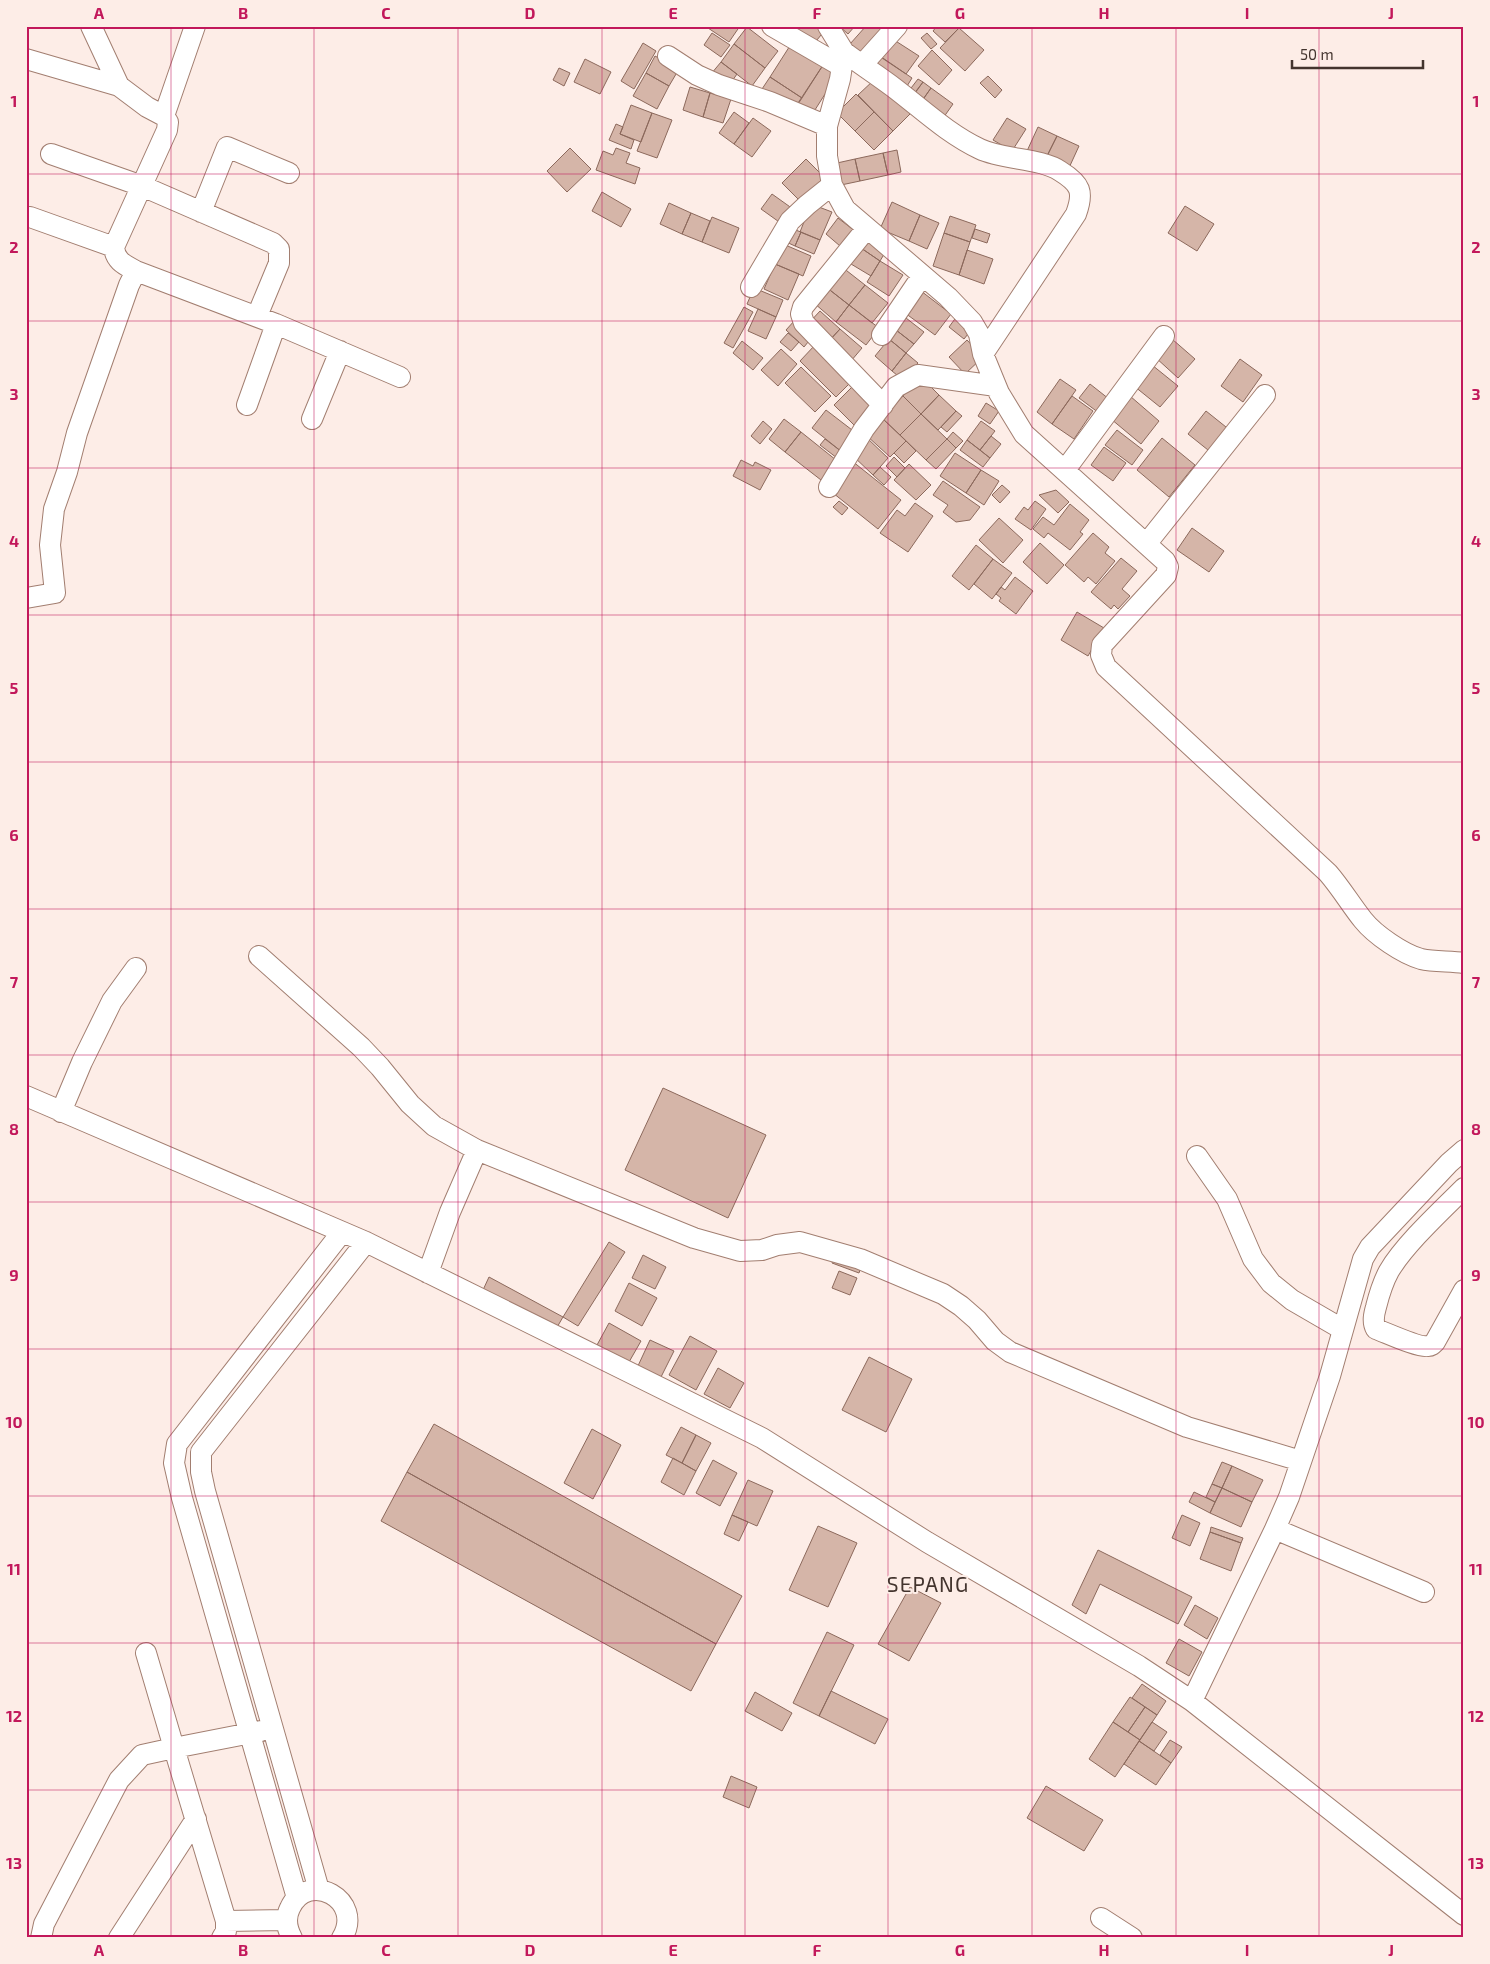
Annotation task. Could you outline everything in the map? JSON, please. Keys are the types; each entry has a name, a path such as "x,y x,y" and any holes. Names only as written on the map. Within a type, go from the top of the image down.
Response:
{"street":[{"path":"91,26 119,86"},
{"path":"164,116 195,26"},
{"path":"772,26 843,59 862,65 952,134 982,150 1018,160 1047,164 1060,171 1079,188 1082,195 1076,214 983,354"},
{"path":"828,26 843,59 827,126 827,156 832,185 844,209 948,297 972,322 979,334 983,354 996,386 1024,434 1147,543 1165,561 1168,567 1166,575 1102,645 1101,655 1106,667 1328,874 1339,886 1364,922 1394,946 1422,959 1464,962"},
{"path":"862,65 897,26"},
{"path":"668,56 697,75 719,85 770,102 827,126"},
{"path":"26,59 119,86 147,107 164,116 168,122 167,130 114,247 118,261 136,271 258,316 400,377"},
{"path":"201,212 227,147 289,173"},
{"path":"51,154 142,186 273,243 279,249 279,263 258,316"},
{"path":"751,287 790,221 806,205 832,185"},
{"path":"30,217 114,247"},
{"path":"867,228 803,308 801,314 804,323 883,405"},
{"path":"26,598 55,593 50,546 54,509 77,433 129,285 136,271"},
{"path":"882,335 922,276"},
{"path":"247,405 276,324"},
{"path":"1065,470 1164,336"},
{"path":"312,419 340,351"},
{"path":"829,487 864,429 896,387 918,375 996,386"},
{"path":"1147,543 1265,395"},
{"path":"259,956 361,1047 410,1104 434,1126 477,1150 694,1238 740,1251 762,1250 777,1245 800,1242 860,1258 943,1294 961,1306 977,1320 995,1341 1010,1352 1187,1427 1301,1460"},
{"path":"62,1112 82,1062 112,1001 136,968"},
{"path":"26,1096 366,1242 762,1438 935,1546 1139,1666 1192,1701 1464,1915"},
{"path":"428,1272 450,1212 477,1150"},
{"path":"1192,1701 1275,1529 1330,1376 1359,1270 1370,1247 1449,1163 1464,1150"},
{"path":"1197,1156 1227,1199 1253,1259 1271,1283 1292,1300 1342,1329"},
{"path":"1464,1188 1399,1257 1389,1272 1377,1304 1374,1326 1376,1329 1405,1340 1423,1346 1430,1346 1435,1342 1464,1290"},
{"path":"297,1898 182,1498 174,1463 177,1444 342,1232"},
{"path":"319,1890 201,1472 201,1452 366,1242"},
{"path":"295,1292 316,1306"},
{"path":"204,1409 224,1423"},
{"path":"1275,1529 1424,1592"},
{"path":"146,1653 196,1819 224,1930 290,1929 288,1912 297,1898 311,1891 319,1890 335,1896 345,1909 347,1925 342,1938"},
{"path":"41,1938 44,1924 119,1780 142,1755 273,1728"},
{"path":"119,1938 196,1819"},
{"path":"1101,1918 1132,1938"}],"building":[{"path":"709,26 740,26 729,42 708,28"},
{"path":"787,26 823,26 826,29 812,46"},
{"path":"839,26 855,26 848,34"},
{"path":"866,26 878,26 886,34 864,57 850,44"},
{"path":"937,26 957,26 959,28 945,42 933,31"},
{"path":"747,27 778,51 765,68 734,44"},
{"path":"959,28 984,50 965,71 940,48"},
{"path":"712,33 730,45 721,57 704,45"},
{"path":"927,33 937,44 931,49 921,38"},
{"path":"891,38 919,56 906,74 879,56"},
{"path":"793,41 825,62 802,98 770,77"},
{"path":"643,43 656,51 634,89 621,81"},
{"path":"734,44 765,68 752,86 721,62"},
{"path":"932,50 952,70 939,85 918,66"},
{"path":"877,54 912,78 904,91 869,67"},
{"path":"655,56 679,69 669,86 646,73"},
{"path":"585,59 611,72 600,94 574,82"},
{"path":"721,62 737,74 728,87 711,74"},
{"path":"825,62 839,72 813,113 798,103"},
{"path":"559,68 570,73 564,86 553,80"},
{"path":"646,73 669,86 657,109 633,96"},
{"path":"988,76 1002,90 995,98 980,83"},
{"path":"770,77 802,98 794,110 762,89"},
{"path":"875,79 910,114 893,131 858,95"},
{"path":"918,79 923,82 913,96 908,92"},
{"path":"923,82 931,88 919,105 910,99"},
{"path":"690,87 710,93 703,117 683,110"},
{"path":"931,88 953,104 941,121 919,105"},
{"path":"710,93 731,99 723,123 703,117"},
{"path":"856,94 874,112 855,131 837,113"},
{"path":"631,105 652,113 641,142 620,134"},
{"path":"734,112 749,123 734,144 719,133"},
{"path":"874,112 893,131 874,150 855,131"},
{"path":"652,113 672,120 657,158 637,151"},
{"path":"753,118 771,131 752,157 734,144"},
{"path":"1007,118 1026,129 1012,151 993,140"},
{"path":"616,124 623,127 620,134 634,140 631,149 609,140"},
{"path":"1038,127 1057,136 1045,160 1027,151"},
{"path":"1057,136 1079,146 1068,170 1045,160"},
{"path":"570,148 591,169 567,192 547,171"},
{"path":"616,148 630,153 626,163 640,168 635,184 596,170 603,151 613,155"},
{"path":"897,150 901,172 888,175 883,153"},
{"path":"883,153 888,175 860,181 855,159"},
{"path":"806,159 824,177 801,202 782,183"},
{"path":"855,159 860,181 841,185 837,163"},
{"path":"602,192 631,209 621,227 592,211"},
{"path":"772,194 793,209 782,224 761,209"},
{"path":"892,202 920,215 909,241 880,229"},
{"path":"669,203 691,213 682,234 660,224"},
{"path":"811,204 832,212 820,240 800,232"},
{"path":"1185,206 1214,224 1197,251 1168,233"},
{"path":"691,213 710,221 702,242 682,234"},
{"path":"920,215 939,223 927,249 909,241"},
{"path":"950,216 976,225 970,242 944,233"},
{"path":"712,217 739,228 729,253 702,242"},
{"path":"838,218 860,235 847,252 826,234"},
{"path":"790,228 801,232 795,246 784,241"},
{"path":"975,229 990,234 987,243 972,238"},
{"path":"801,232 820,240 814,254 795,246"},
{"path":"944,233 970,242 959,275 933,266"},
{"path":"866,239 886,251 880,261 861,248"},
{"path":"783,244 811,256 803,276 775,264"},
{"path":"861,248 880,261 871,276 851,264"},
{"path":"967,250 993,259 984,284 959,275"},
{"path":"880,261 903,275 889,296 867,282"},
{"path":"775,264 799,274 788,300 764,289"},
{"path":"842,267 865,285 849,305 826,287"},
{"path":"865,285 888,303 872,323 849,305"},
{"path":"826,287 849,305 836,322 814,303"},
{"path":"754,288 783,300 776,317 747,304"},
{"path":"921,291 951,314 935,335 905,313"},
{"path":"849,305 879,328 866,345 836,322"},
{"path":"744,307 753,312 733,348 724,343"},
{"path":"758,309 776,317 766,339 748,331"},
{"path":"820,311 840,329 828,342 808,324"},
{"path":"957,316 972,329 964,339 949,327"},
{"path":"906,318 924,332 914,344 896,330"},
{"path":"795,320 813,336 804,347 786,330"},
{"path":"840,329 862,348 851,361 828,342"},
{"path":"896,330 914,344 906,353 889,339"},
{"path":"788,333 799,342 791,351 780,342"},
{"path":"889,339 906,353 892,371 875,356"},
{"path":"1172,339 1195,359 1178,378 1155,357"},
{"path":"967,340 983,357 965,374 949,357"},
{"path":"742,341 763,358 753,370 733,353"},
{"path":"815,345 852,381 836,397 800,361"},
{"path":"781,349 797,364 778,386 761,370"},
{"path":"906,353 918,363 903,380 892,371"},
{"path":"1240,359 1262,375 1243,402 1221,386"},
{"path":"1152,365 1178,386 1160,407 1134,386"},
{"path":"801,367 831,396 815,412 785,383"},
{"path":"921,377 939,395 921,414 903,396"},
{"path":"1060,379 1076,390 1052,424 1037,412"},
{"path":"855,384 877,406 856,427 834,405"},
{"path":"1090,384 1109,399 1099,413 1079,398"},
{"path":"939,395 956,411 938,430 921,414"},
{"path":"903,396 921,414 900,435 882,418"},
{"path":"1072,396 1093,411 1074,439 1052,424"},
{"path":"1130,396 1159,421 1141,444 1111,419"},
{"path":"986,403 999,411 990,424 978,416"},
{"path":"826,410 856,433 842,452 812,428"},
{"path":"956,411 962,416 947,432 941,427"},
{"path":"1206,411 1231,431 1213,454 1188,434"},
{"path":"921,414 947,439 926,460 900,435"},
{"path":"882,418 906,441 890,457 866,435"},
{"path":"784,419 801,432 785,452 769,439"},
{"path":"763,421 772,429 760,444 751,436"},
{"path":"981,421 995,431 980,450 967,440"},
{"path":"1117,430 1143,450 1132,465 1105,445"},
{"path":"801,432 836,460 821,480 785,452"},
{"path":"953,432 963,441 956,448 947,439"},
{"path":"991,436 1001,444 990,458 980,450"},
{"path":"866,437 888,458 873,475 851,454"},
{"path":"1162,438 1195,465 1169,497 1137,470"},
{"path":"825,439 842,452 837,458 820,445"},
{"path":"947,439 956,448 936,469 926,460"},
{"path":"967,440 990,458 983,467 960,450"},
{"path":"906,441 916,451 904,463 894,453"},
{"path":"1104,447 1126,463 1113,481 1091,465"},
{"path":"955,453 981,470 966,493 940,476"},
{"path":"894,457 905,468 897,477 886,466"},
{"path":"741,460 753,466 755,462 771,470 760,490 733,476"},
{"path":"852,461 901,500 878,529 833,493"},
{"path":"909,464 931,485 916,500 894,480"},
{"path":"880,467 891,477 884,485 873,475"},
{"path":"981,470 999,481 984,505 966,493"},
{"path":"943,481 980,507 970,520 956,522 943,512 948,505 933,495"},
{"path":"1002,485 1010,492 1000,503 992,495"},
{"path":"1056,490 1069,502 1058,513 1039,495"},
{"path":"839,501 848,508 842,515 833,507"},
{"path":"1035,501 1046,509 1031,530 1015,519 1024,507 1028,510"},
{"path":"915,503 933,516 908,552 880,533 897,510 905,516"},
{"path":"1070,504 1089,520 1080,532 1083,534 1070,550 1048,533 1044,538 1033,529 1043,517 1054,525"},
{"path":"999,518 1023,540 1003,563 979,540"},
{"path":"1192,528 1224,551 1209,572 1177,550"},
{"path":"1093,533 1109,547 1105,553 1115,561 1096,584 1088,577 1084,582 1065,565"},
{"path":"1040,543 1064,565 1047,584 1023,562"},
{"path":"976,545 993,559 969,590 952,576"},
{"path":"1121,558 1137,571 1122,589 1130,596 1118,609 1114,605 1111,609 1091,592"},
{"path":"993,559 1012,573 992,599 974,584"},
{"path":"1015,577 1033,591 1016,614 999,601 1001,598 996,594 1001,587 1005,590"},
{"path":"1077,612 1104,628 1088,656 1061,640"},
{"path":"663,1088 766,1135 728,1218 625,1170"},
{"path":"609,1242 625,1252 578,1326 563,1317"},
{"path":"643,1255 666,1267 655,1289 632,1278"},
{"path":"834,1257 861,1267 859,1273 832,1263"},
{"path":"839,1271 857,1278 850,1295 832,1288"},
{"path":"489,1277 563,1317 556,1329 483,1290"},
{"path":"629,1283 657,1298 642,1326 615,1311"},
{"path":"609,1323 641,1341 629,1362 597,1345"},
{"path":"690,1336 717,1351 696,1390 669,1375"},
{"path":"650,1340 674,1351 660,1379 637,1368"},
{"path":"869,1357 912,1379 886,1432 842,1410"},
{"path":"718,1368 744,1383 730,1408 704,1394"},
{"path":"434,1424 742,1596 716,1644 407,1472"},
{"path":"681,1427 696,1435 682,1463 666,1455"},
{"path":"592,1429 621,1445 593,1499 564,1483"},
{"path":"696,1435 711,1443 696,1471 682,1463"},
{"path":"673,1458 696,1471 684,1495 661,1482"},
{"path":"713,1460 737,1473 720,1506 696,1493"},
{"path":"1222,1462 1232,1466 1222,1488 1212,1484"},
{"path":"1232,1466 1263,1480 1252,1502 1222,1488"},
{"path":"407,1472 716,1644 691,1691 381,1521"},
{"path":"748,1480 773,1491 757,1526 732,1515"},
{"path":"1212,1484 1222,1488 1215,1502 1206,1497"},
{"path":"1222,1488 1252,1502 1241,1527 1210,1513"},
{"path":"1194,1492 1215,1502 1210,1513 1189,1502"},
{"path":"732,1515 748,1522 739,1541 724,1534"},
{"path":"1182,1515 1200,1523 1190,1546 1172,1538"},
{"path":"818,1526 857,1543 828,1607 789,1590"},
{"path":"1211,1527 1243,1538 1241,1543 1210,1532"},
{"path":"1210,1532 1241,1543 1231,1571 1200,1559"},
{"path":"1098,1550 1192,1597 1178,1624 1100,1584 1086,1614 1072,1605"},
{"path":"910,1587 941,1603 909,1661 878,1644"},
{"path":"1195,1605 1218,1618 1207,1639 1184,1625"},
{"path":"827,1632 854,1645 819,1716 793,1703"},
{"path":"1179,1639 1202,1652 1189,1676 1166,1663"},
{"path":"1142,1684 1166,1701 1157,1715 1132,1698"},
{"path":"831,1691 888,1719 875,1744 819,1716"},
{"path":"755,1692 792,1713 782,1731 745,1711"},
{"path":"1130,1697 1145,1707 1128,1732 1113,1722"},
{"path":"1145,1707 1157,1715 1140,1740 1128,1732"},
{"path":"1113,1722 1140,1740 1115,1777 1089,1759"},
{"path":"1152,1722 1167,1732 1154,1751 1139,1741"},
{"path":"1170,1740 1182,1747 1171,1763 1160,1755"},
{"path":"1139,1741 1171,1763 1156,1785 1124,1764"},
{"path":"731,1776 757,1787 749,1808 723,1797"},
{"path":"1046,1786 1103,1820 1084,1851 1027,1818"}],"district":[{"name":"SEPANG","path":"928,1585"}]}
